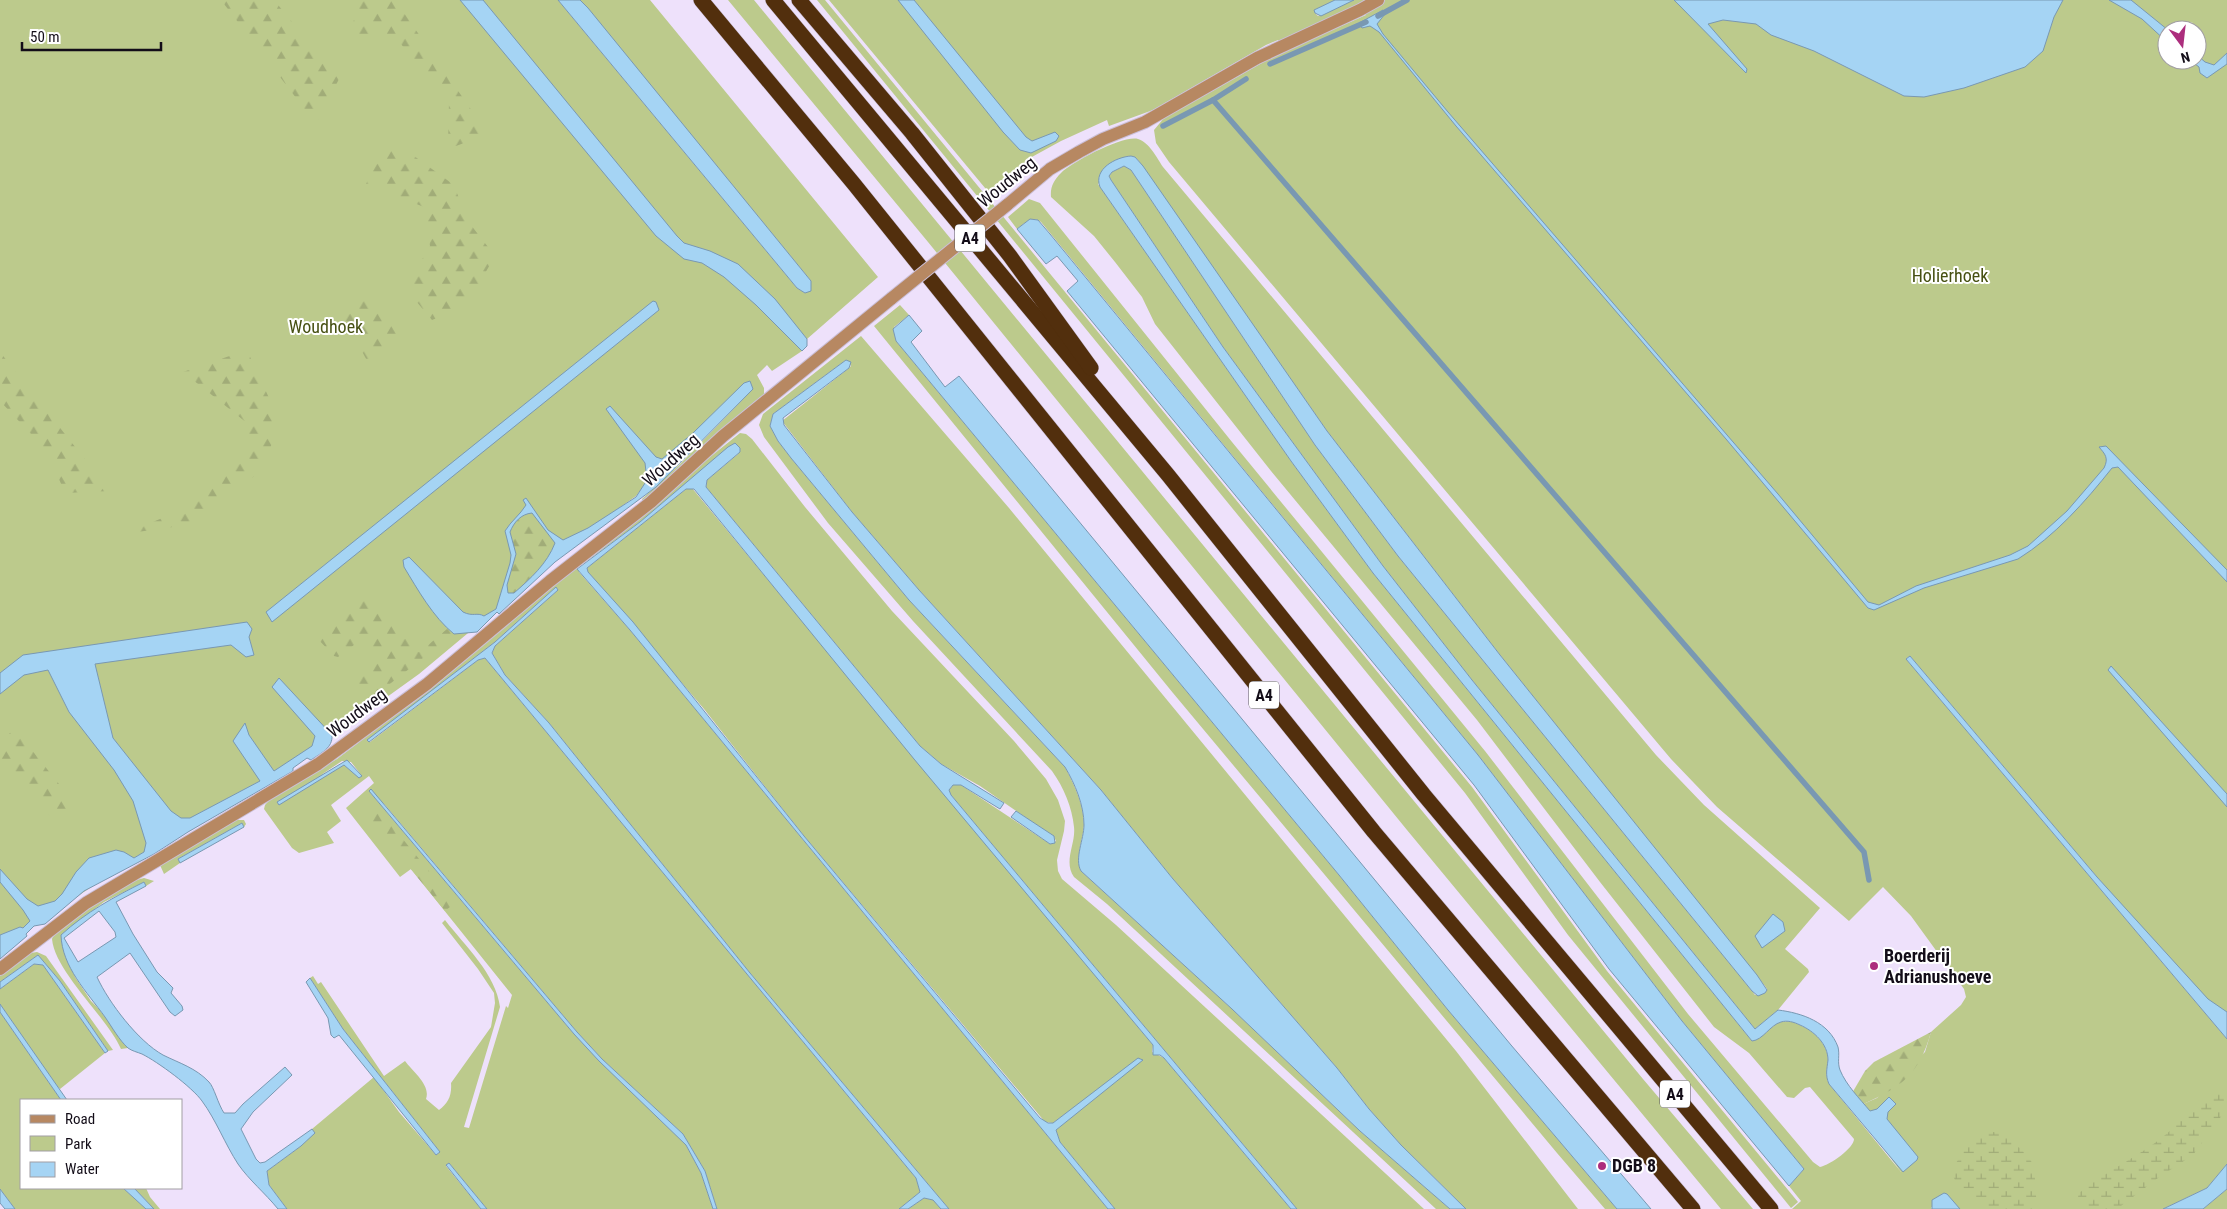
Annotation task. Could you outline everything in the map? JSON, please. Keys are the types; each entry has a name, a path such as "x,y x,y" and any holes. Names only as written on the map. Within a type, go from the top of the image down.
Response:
{"highway":[{"name":"A4","path":"701,0 854,184 1368,824 1693,1209"},
{"name":"A4","path":"772,0 1168,475 1424,795 1771,1209"},
{"name":"A4","path":"799,0 912,133 1010,256 1168,475"}],"street":[{"name":"Woudweg","path":"0,969 86,904 318,764 426,684 550,580 651,502 723,436 1050,169 1103,139 1145,122 1256,58 1378,0"}],"green space":[{"name":"Woudhoek","path":"0,0 558,0 797,288 805,293 811,281 580,0 650,0 878,277 807,339 800,331 791,340 802,351 772,371 767,365 757,375 764,388 764,394 729,423 643,503 642,499 680,464 753,389 643,487 636,496 612,513 419,674 348,725 346,731 343,728 273,779 134,858 0,949"},
{"path":"221,0 274,0 339,79 316,124"},
{"path":"359,0 395,0 488,134 448,149 449,101 395,37 350,35"},
{"path":"728,0 754,0 1643,1079 1753,1209 1721,1209 1407,830 928,242"},
{"path":"817,0 825,0 1472,787 1607,971 1798,1202 1791,1208 1568,935 1465,793"},
{"name":"Holierhoek","path":"829,0 1335,0 1315,13 1318,16 1354,0 2227,0 2227,1026 2097,877 1910,656 1906,659 2227,1039 2227,1164 2207,1188 2163,1209 1939,1209 1931,1207 1932,1209 1792,1209 1801,1201 1789,1186 1804,1169 1682,1021 1478,755 1041,222 1035,219 1026,222 1017,229 1008,217 1029,199 1040,203 1232,442 1485,751 1688,1014 1813,1162 1820,1167 1835,1160 1850,1147 1854,1139 1810,1087 1805,1088 1794,1098 1787,1097 1749,1053 1714,1027 1600,882 1477,720 1271,471 1155,324 1142,297 1115,262 1094,236 1051,197 1054,181 1067,168 1086,156 1110,145 1131,139 1138,139 1149,147 1163,167 1656,755 1704,805 1820,908 1785,949 1809,972 1778,1010 1755,1029 1472,680 1383,566 1223,347 1111,180 1109,176 1112,172 1124,166 1131,170 1315,445 1398,556 1755,995 1765,993 1767,989 1765,986 1500,655 1327,431 1138,160 1135,157 1127,156 1098,184 1291,461 1373,573 1752,1041 1760,1038 1777,1024 1786,1021 1805,1028 1815,1034 1823,1043 1828,1060 1827,1075 1829,1084 1901,1172 1854,1108 1877,1098 1925,1052 1931,1032 1961,1005 1966,997 1964,989 1911,916 1883,887 1849,921 1717,807 1671,759 1169,162 1156,143 1154,130 1164,118 1278,54 1366,15 1360,7 1280,43 1278,40 1266,45 1153,110 1109,126 1107,120 1061,141 1030,158 1017,180 995,200"},
{"path":"387,143 403,148 454,185 467,220 495,256 466,306 432,320 405,288 430,246 424,207 366,184"},
{"path":"360,288 400,331 371,368 344,318"},
{"path":"900,305 909,315 894,327 896,341 1339,875 1448,1010 1617,1209 1605,1209 1557,1153 1173,693 874,326"},
{"path":"861,336 1009,508 1456,1051 1578,1209 1466,1209 1401,1145 1369,1109 1337,1068 1173,879 1101,790 919,590 852,512 782,421 849,368 851,366 846,360 773,414 770,426 778,441 791,458 909,600 1065,767 1078,795 1084,817 1079,854 1081,871 1232,1009 1360,1131 1450,1209 1436,1209 1107,904 1074,877 1070,865 1074,833 1073,820 1067,798 1052,771 913,621 828,523 764,437 759,425 763,414"},
{"path":"247,350 280,422 262,470 194,524 123,534 192,506 248,456 247,423 183,372"},
{"path":"0,352 110,491 65,493 47,451 0,401"},
{"path":"740,433 746,434 892,611 1014,741 1046,779 1058,800 1065,821 1057,860 1058,871 1062,879 1116,925 1424,1209 1297,1209 951,795 949,790 953,785 961,785 1050,844 1056,841 1054,837 980,786 941,764 920,746 706,487 707,480 738,454 733,444 640,522 580,566 579,572 630,630 1108,1209 949,1209 750,973 549,723 505,675 492,653 495,646 558,590 556,587 495,642 368,740 370,742 478,660 485,658 916,1178 920,1192 899,1209 717,1209 705,1171 683,1134 602,1059 577,1032 385,805 369,791 574,1034 686,1145 701,1173 713,1209 487,1209 449,1163 446,1166 481,1209 287,1209 269,1185 267,1171 301,1146 314,1133 312,1129 374,1077 399,1112 436,1155 440,1152 343,1029 310,978 313,976 318,984 321,982 384,1076 405,1061 424,1084 427,1094 426,1099 439,1110 449,1099 451,1083 491,1027 495,1003 494,993 442,923 445,920 470,950 493,983 500,1007 464,1127 469,1128 506,1006 508,1008 512,995 411,869 400,877 346,808 374,783 369,776 331,805 341,821 327,832 334,843 299,853 292,848 264,809 273,796 337,759 358,743 365,734","holes":["342,761 351,762 362,776 354,773 344,765 321,775"]},
{"path":"692,488 1153,1045 1152,1052 1164,1058 1291,1209 1115,1209 1060,1142 1056,1130 1141,1058 1053,1123 1045,1122 804,836 704,709 588,572 587,568 686,489"},
{"path":"532,513 555,543 552,551 532,577 514,593 507,593 507,585 516,554 510,532 518,519"},
{"path":"365,596 368,596 417,652 420,652 447,629 454,634 364,704 356,700 356,679 378,660 379,656 362,639 338,657 334,656 316,637 317,634"},
{"path":"15,729 79,809 59,827 9,766 0,773 0,741"},
{"path":"375,805 455,903 445,911 365,813"},
{"path":"235,820 244,820 246,824 244,827 242,823 178,859 180,863 164,874 160,865"},
{"path":"144,878 154,881 146,886 144,882 104,902 61,935 75,977 91,1001 128,1048 121,1049 105,1023 62,966 55,952 52,939 57,932 94,904 123,887"},
{"path":"37,952 46,956 113,1050 108,1051 60,981 38,955 0,982 0,974 31,953"},
{"path":"34,964 43,965 105,1053 60,1089 0,1004 0,989"},
{"path":"0,1012 60,1099 20,1099 20,1189 124,1189 146,1209 15,1209 0,1189"},
{"path":"1931,1032 1919,1061 1903,1081 1882,1095 1854,1108 1848,1100 1865,1071 1874,1062"},
{"path":"2219,1092 2226,1097 2225,1111 2193,1155 2158,1178 2117,1209 2083,1209 2077,1201 2079,1193 2161,1138 2204,1097"},
{"path":"1993,1132 2010,1139 2034,1165 2037,1209 1986,1209 1955,1180 1951,1172 1963,1152 1979,1137"},
{"path":"135,1189 146,1189 150,1197 160,1209 154,1209"},
{"path":"2227,1189 2227,1209 2203,1209"},
{"path":"924,1198 934,1200 941,1209 908,1209"}],"water":[{"path":"460,0 483,0 684,243 710,251 738,264 775,299 807,339 807,346 802,351 756,305 724,277 702,263 684,259 656,236"},
{"path":"558,0 580,0 588,8 811,281 811,291 805,293 797,288"},
{"path":"898,0 914,0 1026,137 1032,141 1055,132 1059,136 1056,141 1031,153 1020,150 1003,132"},
{"path":"1335,0 1354,0 1321,16 1315,13 1314,10"},
{"path":"1674,0 2063,0 2054,17 2043,51 2025,67 1964,88 1924,97 1904,96 1814,51 1771,35 1756,24 1723,20 1708,24 1747,69 1746,73"},
{"path":"2109,0 2131,0 2157,21 2157,33 2142,19"},
{"path":"1383,10 1385,14 1377,24 1383,34 1448,112 1778,494 1868,602 1879,605 1916,586 2010,555 2028,546 2067,511 2104,468 2106,456 2099,447 2106,446 2227,570 2227,582 2118,467 2112,468 2080,506 2057,529 2018,559 1924,588 1874,610 1868,608 1726,439 1456,126 1379,32 1370,26 1362,28 1359,23"},
{"path":"2227,53 2227,64 2207,78 2200,73 2200,70 2207,70 2207,63 2214,65"},
{"path":"1131,156 1135,157 1143,166 1327,431 1500,655 1757,975 1767,990 1765,993 1758,996 1752,991 1398,556 1315,445 1131,170 1124,166 1112,172 1109,176 1111,180 1223,347 1383,566 1472,680 1755,1029 1778,1010 1814,1020 1834,1038 1838,1047 1839,1067 1843,1076 1870,1111 1877,1109 1889,1097 1896,1104 1888,1112 1887,1119 1918,1157 1903,1172 1829,1084 1826,1049 1815,1034 1798,1024 1783,1021 1773,1026 1760,1038 1752,1041 1373,573 1291,461 1100,187 1100,175 1107,165"},
{"path":"1030,219 1038,220 1050,234 1478,755 1682,1021 1804,1169 1789,1186 1609,969 1474,785 1067,291 1078,281 1057,256 1046,264 1017,229"},
{"path":"653,301 656,302 659,310 272,622 266,612"},
{"path":"909,315 922,331 911,342 945,387 959,376 1511,1045 1651,1209 1617,1209 1448,1010 1339,875 896,341 893,329"},
{"path":"846,360 851,362 849,368 783,418 784,425 852,512 919,590 1101,790 1173,879 1337,1068 1369,1109 1401,1145 1466,1209 1450,1209 1360,1131 1232,1009 1081,871 1079,861 1084,831 1084,817 1081,802 1065,767 909,600 791,458 778,441 770,426 773,414"},
{"path":"750,381 753,389 656,487 555,562 499,614 497,612 477,632 454,634 446,627 420,594 404,567 403,560 409,557 463,612 484,616 496,609 511,555 505,531 526,505 523,500 526,498 548,530 563,540 588,528 636,497 647,480 645,463 606,409 610,406 656,457 662,459 693,433 744,383","holes":["532,513 555,543 552,551 538,571 514,593 508,593 507,585 516,554 510,532 518,519"]},
{"path":"735,443 740,448 740,452 707,480 706,487 920,746 941,764 1004,803 1000,809 961,785 953,785 949,790 951,795 1297,1209 1291,1209 1164,1058 1160,1055 1153,1055 1153,1045 914,759 694,489 686,489 587,568 588,572 633,622 804,836 1040,1118 1048,1123 1053,1123 1138,1058 1143,1060 1056,1130 1060,1142 1115,1209 1108,1209 630,630 577,569 640,522"},
{"path":"556,587 558,590 495,646 492,653 505,675 549,723 750,973 949,1209 941,1209 933,1200 924,1198 908,1209 899,1209 920,1192 916,1178 485,658 478,660 369,742 367,740 495,642"},
{"path":"247,622 252,629 249,637 254,655 246,657 231,645 95,664 113,738 171,811 181,818 190,818 260,781 233,741 245,723 249,735 274,771 312,746 315,736 272,687 279,678 332,735 331,743 311,760 307,758 293,768 293,771 154,854 84,891 45,924 34,926 26,934 27,936 0,959 0,935 20,927 23,928 30,921 0,882 0,869 27,899 38,906 55,901 62,894 76,872 89,858 116,850 134,858 144,852 146,843 133,801 114,770 69,712 48,670 24,675 0,694 0,673 23,655"},
{"path":"1910,656 2097,877 2208,999 2227,1012 2227,1039 1906,659"},
{"path":"2111,666 2227,794 2227,807 2108,670"},
{"path":"347,760 362,776 359,778 344,765 279,805 277,802"},
{"path":"371,789 577,1032 602,1059 683,1134 705,1171 717,1209 713,1209 701,1173 686,1145 599,1061 574,1034 369,791"},
{"path":"1016,811 1054,836 1055,843 1050,844 1011,817"},
{"path":"242,823 244,827 180,863 178,859"},
{"path":"144,882 146,886 116,902 133,934 157,972 173,988 171,993 183,1010 175,1016 170,1012 130,953 97,977 125,1020 144,1041 163,1055 193,1069 209,1082 224,1113 235,1113 285,1067 292,1075 253,1112 241,1129 256,1159 260,1163 265,1162 312,1129 315,1133 301,1146 267,1171 269,1185 287,1209 278,1209 242,1170 212,1116 197,1095 165,1069 125,1045 83,989 66,958 62,947 61,935 90,912","holes":["99,911 115,932 116,937 78,962 64,938"]},
{"path":"1773,914 1783,922 1785,931 1762,948 1755,936"},
{"path":"38,955 60,981 108,1051 105,1053 43,965 34,964 0,989 0,982"},
{"path":"310,978 343,1029 440,1152 436,1155 339,1035 334,1038 331,1035 328,1018 306,982"},
{"path":"0,1004 66,1099 60,1099 0,1012"},
{"path":"449,1163 487,1209 481,1209 446,1165"},
{"path":"2227,1164 2227,1189 2203,1209 2163,1209 2207,1188"},
{"path":"0,1189 15,1209 5,1209 0,1203"},
{"path":"124,1189 135,1189 154,1209 146,1209"},
{"path":"1944,1193 1960,1209 1932,1209 1932,1200"}],"waterway":[{"path":"1378,16 1407,0"},
{"path":"1270,64 1366,22"},
{"path":"1163,126 1213,100 1246,79"},
{"path":"1213,100 1864,852 1869,880"}],"place":[{"name":"Boerderij Adrianushoeve","path":"1874,966"},
{"name":"DGB 8","path":"1602,1166"}]}
